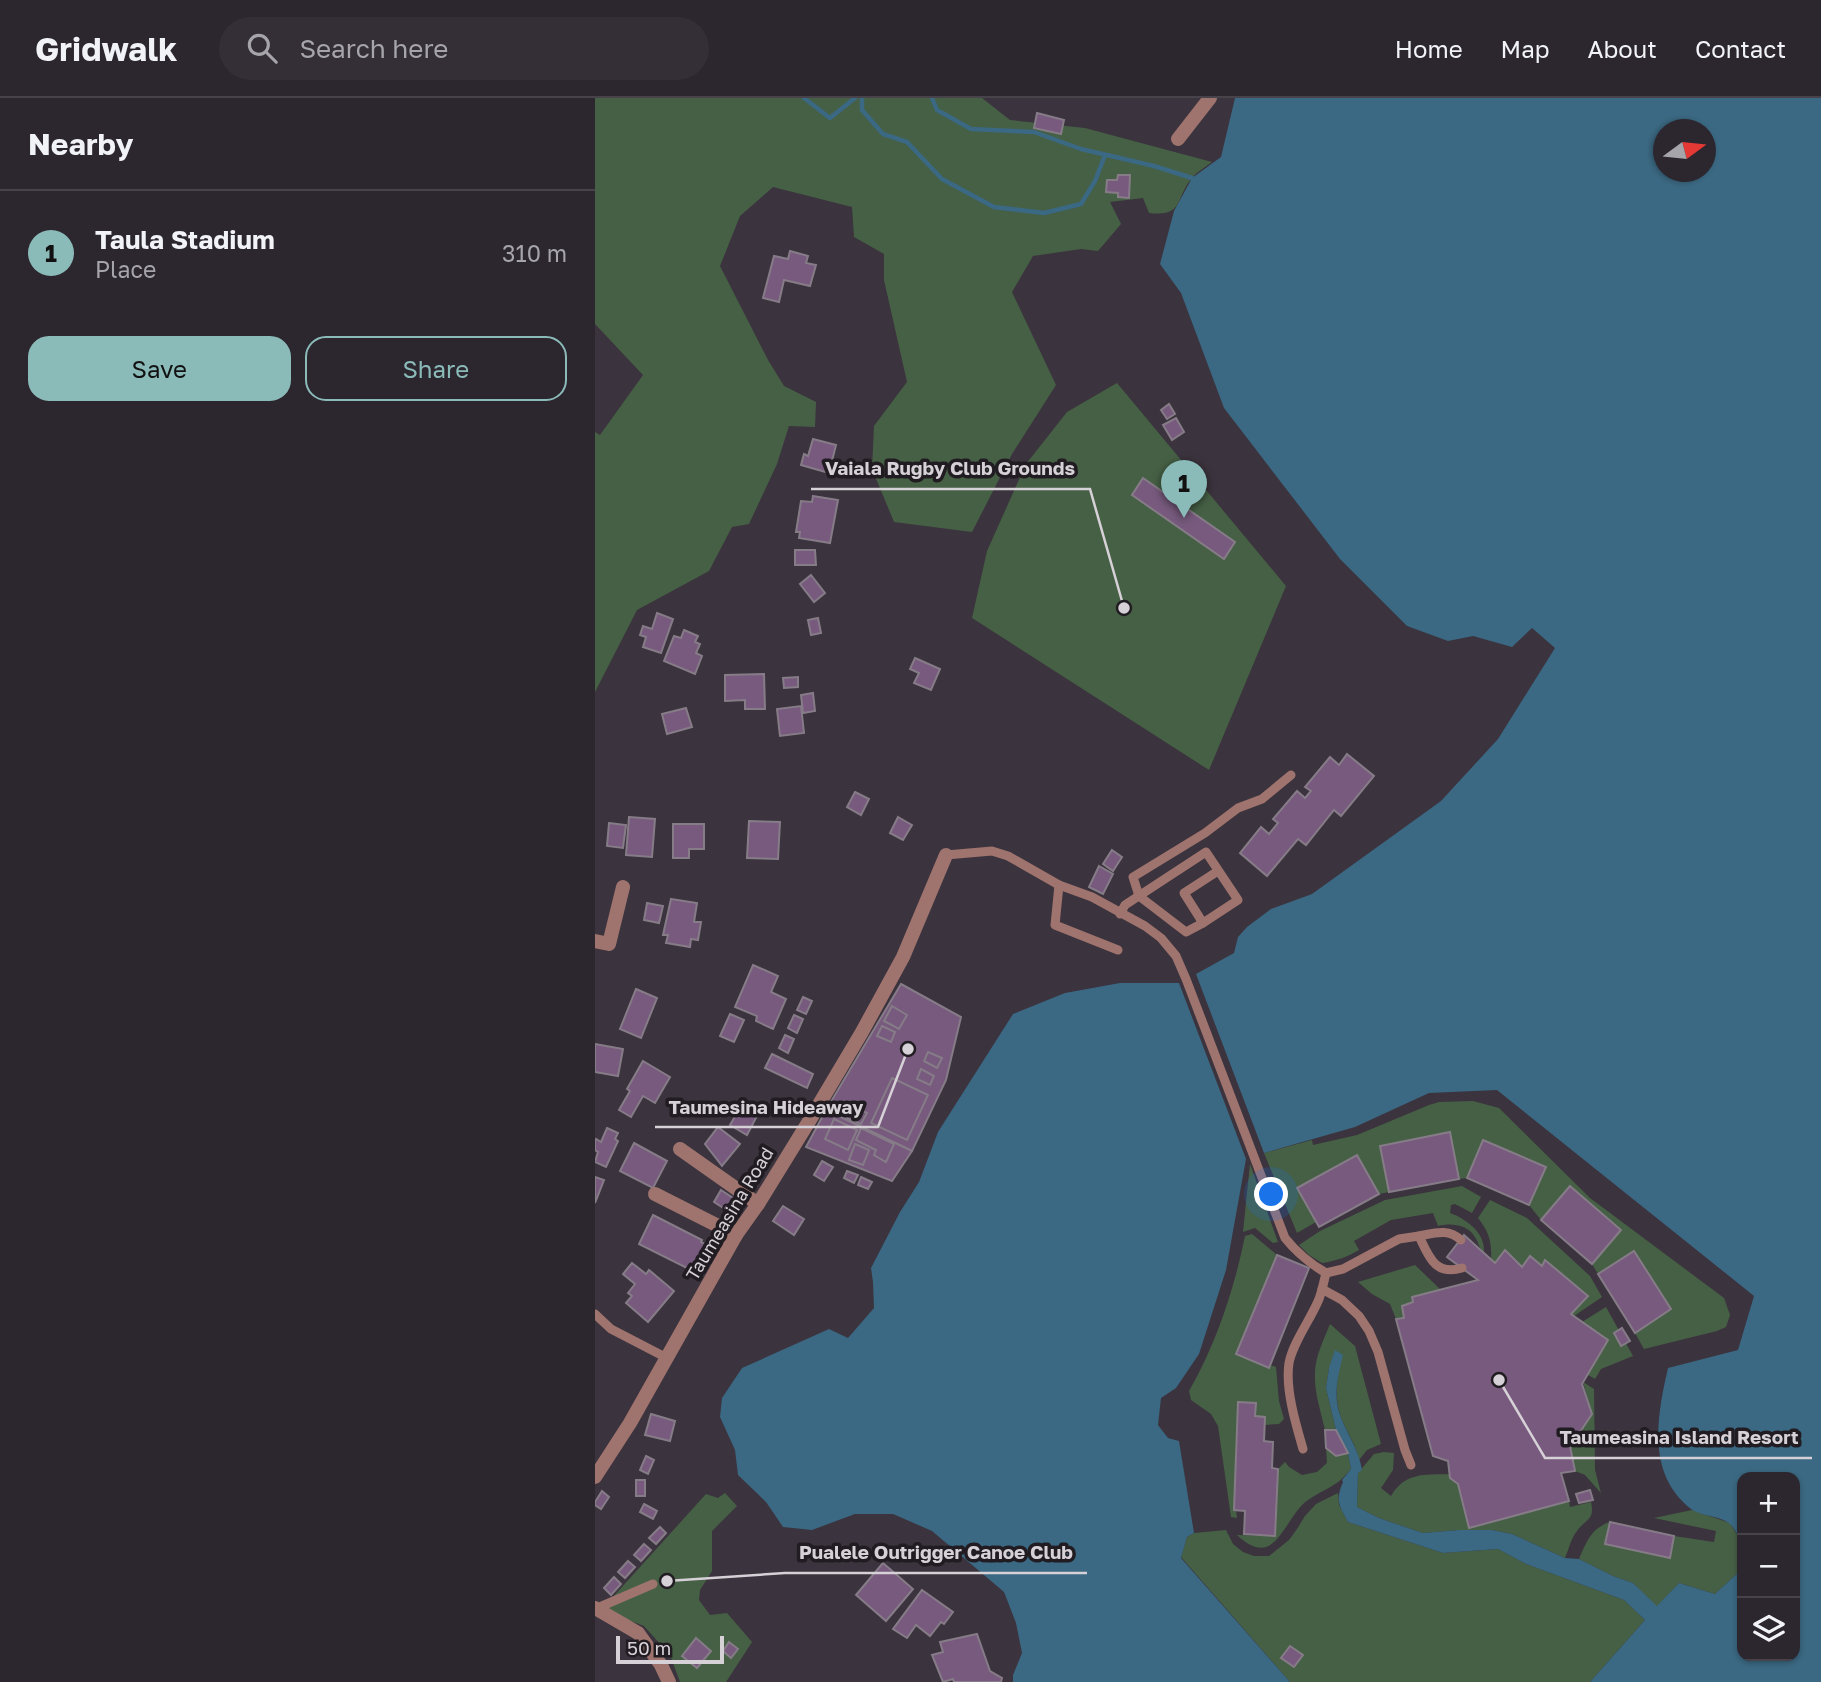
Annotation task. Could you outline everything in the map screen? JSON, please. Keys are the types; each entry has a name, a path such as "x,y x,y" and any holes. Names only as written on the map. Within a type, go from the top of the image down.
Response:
{"street":[{"path":"1178,139 1210,98"},
{"name":"Taumeasina Road","path":"595,1477 631,1423 736,1235 758,1204 856,1042 903,957 946,855"},
{"path":"595,941 609,944 623,887"},
{"path":"680,1149 758,1204"},
{"path":"655,1194 736,1235"},
{"path":"595,1608 638,1633 661,1665 669,1682"}],"lane":[{"path":"1120,914 1125,905 1139,896 1206,852 1238,900 1186,932 1139,896 1133,877 1205,833 1238,808 1262,799 1291,775"},
{"path":"946,855 992,850 1008,856 1059,885 1092,897 1145,926 1161,938 1176,956 1285,1238 1298,1254 1312,1265 1326,1273 1343,1269 1399,1239 1437,1232 1449,1232 1461,1240"},
{"path":"1203,923 1184,893 1218,871"},
{"path":"1059,885 1055,925 1118,950"},
{"path":"1419,1236 1433,1262 1441,1269 1452,1271 1462,1268"},
{"path":"1303,1449 1291,1399 1289,1363 1319,1298 1326,1273"},
{"path":"1322,1289 1342,1300 1359,1316 1369,1332 1378,1352 1411,1465"},
{"path":"595,1314 611,1329 667,1357"},
{"path":"595,1608 653,1584"}],"green space":[{"path":"595,98 982,98 1010,120 1085,128 1212,162 1193,177 1178,204 1169,212 1149,213 1143,198 1110,202 1121,224 1098,251 1081,249 1033,256 1012,292 1056,385 1012,454 972,532 894,522 872,469 874,426 907,382 884,280 884,254 854,237 852,207 773,187 740,216 720,266 784,386 816,402 815,427 789,426 777,464 749,524 732,527 709,571 637,610 595,692 595,432 600,435 643,375 595,324"},
{"path":"1117,383 1286,586 1209,770 972,618 987,551 1026,464 1067,412"},
{"path":"1473,1101 1499,1108 1590,1198 1724,1298 1730,1315 1726,1327 1644,1349 1635,1333 1671,1309 1634,1251 1598,1274 1592,1264 1621,1230 1571,1186 1541,1220 1529,1205 1545,1167 1483,1140 1467,1178 1459,1179 1450,1132 1381,1146 1389,1192 1379,1194 1357,1155 1297,1188 1316,1222 1297,1233 1264,1153 1312,1140 1313,1145 1357,1135 1439,1102"},
{"path":"1250,1164 1278,1242 1273,1243 1255,1228 1243,1232"},
{"path":"1462,1186 1481,1197 1472,1213 1455,1204 1451,1205 1450,1213 1478,1232 1484,1252 1468,1229 1453,1225 1438,1226 1433,1213 1391,1220 1354,1241 1359,1250 1332,1261 1322,1263 1299,1245 1320,1231 1385,1200"},
{"path":"1490,1200 1527,1218 1590,1276 1602,1297 1574,1316 1571,1314 1588,1295 1545,1260 1542,1266 1522,1267 1505,1250 1495,1263 1491,1259 1489,1237 1478,1218"},
{"path":"1252,1234 1277,1255 1236,1354 1276,1367 1279,1401 1284,1419 1279,1424 1264,1425 1255,1416 1255,1403 1238,1402 1234,1510 1237,1518 1231,1517 1218,1426 1211,1414 1191,1400 1189,1391 1208,1355 1223,1316 1245,1236"},
{"path":"1415,1265 1441,1290 1412,1297 1413,1302 1402,1307 1404,1318 1396,1319 1390,1304 1358,1282"},
{"path":"1606,1307 1633,1356 1601,1369 1595,1379 1588,1375 1608,1340 1582,1322"},
{"path":"1330,1324 1355,1346 1381,1444 1367,1450 1359,1460 1339,1409 1338,1376 1329,1368 1326,1388 1336,1430 1325,1430 1318,1402 1315,1367"},
{"path":"1583,1382 1594,1389 1595,1470 1601,1493 1585,1475 1575,1471 1568,1436 1580,1432 1592,1414"},
{"path":"1326,1448 1336,1456 1348,1453 1351,1469 1342,1479 1302,1505 1282,1533 1268,1546 1260,1548 1237,1535 1275,1536 1278,1469 1285,1462 1302,1475 1317,1472 1327,1463"},
{"path":"1394,1453 1393,1470 1381,1488 1391,1496 1402,1483 1416,1476 1449,1474 1458,1484 1469,1528 1569,1501 1570,1507 1591,1502 1592,1513 1575,1534 1565,1558 1512,1534 1492,1530 1423,1533 1379,1518 1357,1507 1358,1473 1374,1454"},
{"path":"725,1493 737,1506 712,1531 712,1571 700,1590 699,1600 710,1615 727,1613 752,1642 726,1682 680,1682 670,1655 644,1626 603,1608 706,1494 718,1498"},
{"path":"1338,1493 1339,1505 1348,1522 1443,1553 1498,1549 1526,1564 1624,1600 1645,1620 1590,1682 1290,1682 1181,1557 1187,1537 1194,1533 1226,1530 1233,1544 1243,1552 1254,1556 1269,1556 1289,1540 1316,1504"},
{"path":"1692,1510 1730,1523 1737,1535 1737,1574 1715,1594 1679,1583 1657,1607 1633,1583 1579,1559 1594,1532 1610,1522 1606,1544 1670,1558 1674,1536 1714,1542 1716,1531 1654,1518"}],"water":[{"path":"1235,98 1821,98 1821,1682 1590,1682 1645,1620 1624,1600 1526,1564 1498,1549 1443,1553 1348,1522 1340,1507 1342,1480 1351,1469 1348,1453 1336,1430 1326,1388 1335,1350 1343,1355 1337,1404 1362,1470 1358,1473 1357,1507 1379,1518 1423,1533 1492,1530 1512,1534 1565,1558 1579,1559 1633,1583 1657,1606 1679,1583 1715,1594 1737,1574 1737,1661 1800,1661 1800,1472 1737,1472 1737,1534 1727,1522 1691,1509 1677,1495 1661,1462 1659,1424 1668,1368 1738,1350 1754,1296 1497,1090 1429,1093 1355,1127 1264,1153 1196,974 1234,953 1238,937 1271,909 1312,894 1441,801 1498,739 1555,648 1532,628 1512,647 1473,636 1448,641 1407,626 1340,559 1224,408 1181,293 1160,264 1174,211 1192,178 1221,157"},
{"path":"1120,983 1179,983 1246,1159 1226,1270 1199,1354 1176,1388 1161,1398 1158,1425 1168,1438 1179,1441 1194,1533 1187,1537 1181,1558 1290,1682 1013,1682 1022,1653 1016,1623 1004,1592 932,1531 893,1514 855,1514 812,1530 783,1527 766,1502 738,1475 735,1450 720,1417 722,1398 742,1368 829,1329 848,1338 874,1308 871,1268 919,1182 938,1132 1013,1014 1065,993"}],"building":[{"path":"1037,113 1064,120 1061,134 1034,128"},
{"path":"1118,175 1130,175 1129,198 1106,192 1107,180 1117,180"},
{"path":"790,251 808,256 806,263 816,265 810,286 784,280 779,302 763,298 774,256 788,259"},
{"path":"1169,404 1175,414 1167,419 1161,410"},
{"path":"1176,418 1184,432 1172,440 1163,425"},
{"path":"813,439 836,445 829,473 801,465 804,454 808,456"},
{"path":"1143,478 1235,542 1224,559 1132,495"},
{"path":"813,496 838,500 830,543 799,538 800,532 796,532 801,501 812,502"},
{"path":"795,550 815,550 816,565 795,565"},
{"path":"811,575 825,593 814,602 800,584"},
{"path":"657,613 673,619 661,653 643,647 646,637 640,635 643,626 652,629"},
{"path":"818,618 821,633 811,635 808,620"},
{"path":"684,630 698,636 695,642 700,644 696,653 702,656 695,674 664,661 674,636 681,638"},
{"path":"915,658 940,669 931,690 914,683 919,673 910,669"},
{"path":"764,674 765,709 745,709 745,700 725,701 725,675"},
{"path":"798,677 798,687 784,688 783,678"},
{"path":"813,693 815,711 803,713 801,695"},
{"path":"801,706 804,733 780,736 777,709"},
{"path":"686,708 692,727 667,734 662,714"},
{"path":"1347,754 1374,776 1341,816 1334,810 1306,845 1298,839 1267,876 1240,853 1261,827 1269,834 1278,823 1273,819 1297,791 1305,798 1311,791 1305,787 1330,757 1339,765"},
{"path":"855,792 869,799 861,815 847,807"},
{"path":"629,817 655,819 652,857 626,855"},
{"path":"898,817 912,825 903,840 890,833"},
{"path":"749,821 780,822 778,859 747,858"},
{"path":"609,823 626,825 623,848 607,846"},
{"path":"673,824 704,824 704,849 689,849 689,858 673,858"},
{"path":"1112,850 1122,857 1113,871 1103,864"},
{"path":"1099,866 1113,874 1103,894 1089,887"},
{"path":"671,899 697,903 694,922 701,922 698,940 691,939 690,947 666,943 668,935 663,935"},
{"path":"647,903 663,906 659,923 644,920"},
{"path":"753,965 778,976 771,992 786,999 773,1029 756,1021 757,1016 735,1007"},
{"path":"901,984 961,1017 946,1080 912,1151 826,1110"},
{"path":"636,989 657,998 641,1038 620,1029"},
{"path":"803,997 812,1001 806,1014 797,1010"},
{"path":"892,1006 907,1015 899,1029 884,1021"},
{"path":"730,1014 744,1020 734,1042 720,1036"},
{"path":"794,1015 803,1019 797,1033 788,1028"},
{"path":"882,1026 895,1032 891,1042 877,1036"},
{"path":"785,1035 794,1039 788,1053 779,1048"},
{"path":"595,1044 623,1049 618,1076 595,1072"},
{"path":"928,1052 942,1058 937,1068 924,1061"},
{"path":"772,1054 813,1074 807,1088 765,1068"},
{"path":"643,1061 670,1077 655,1103 643,1096 631,1117 619,1110"},
{"path":"921,1069 934,1076 930,1085 917,1079"},
{"path":"892,1078 928,1095 907,1140 871,1123"},
{"path":"742,1105 758,1114 747,1135 730,1125"},
{"path":"853,1106 867,1113 861,1124 847,1118"},
{"path":"826,1110 912,1151 892,1181 806,1147"},
{"path":"834,1119 857,1130 848,1150 825,1139"},
{"path":"718,1127 740,1144 722,1166 705,1144"},
{"path":"607,1128 618,1133 615,1139 618,1141 606,1167 595,1162 598,1152 595,1150 595,1141 596,1139 601,1142"},
{"path":"861,1128 894,1144 886,1162 874,1155 876,1150 856,1140"},
{"path":"1450,1132 1459,1179 1389,1192 1380,1146"},
{"path":"1483,1140 1546,1167 1529,1205 1467,1178"},
{"path":"634,1143 667,1161 653,1188 620,1171"},
{"path":"855,1144 869,1150 863,1165 849,1160"},
{"path":"1357,1155 1379,1194 1319,1227 1297,1188"},
{"path":"822,1161 833,1167 824,1181 814,1175"},
{"path":"847,1171 858,1175 854,1183 844,1178"},
{"path":"595,1177 604,1180 595,1203"},
{"path":"861,1177 872,1182 868,1189 858,1185"},
{"path":"1570,1186 1621,1230 1592,1264 1541,1220"},
{"path":"721,1190 739,1202 731,1213 714,1202"},
{"path":"783,1206 804,1219 794,1235 773,1221"},
{"path":"653,1215 702,1240 701,1242 712,1248 699,1274 639,1244"},
{"path":"1464,1235 1495,1263 1505,1250 1522,1267 1530,1256 1542,1266 1545,1260 1588,1296 1571,1314 1608,1340 1582,1384 1592,1414 1580,1432 1568,1436 1575,1471 1561,1473 1569,1501 1469,1528 1458,1484 1450,1478 1448,1461 1433,1456 1396,1319 1404,1318 1402,1306 1413,1302 1412,1297 1478,1280 1447,1257"},
{"path":"1634,1251 1671,1309 1635,1333 1598,1274"},
{"path":"1277,1255 1309,1268 1269,1368 1236,1354"},
{"path":"632,1263 646,1274 649,1270 674,1291 648,1322 626,1303 632,1296 628,1293 635,1284 623,1274"},
{"path":"1622,1328 1630,1341 1621,1346 1614,1333"},
{"path":"1238,1402 1256,1403 1255,1416 1265,1417 1264,1441 1273,1442 1272,1468 1278,1469 1275,1536 1244,1534 1245,1511 1234,1510"},
{"path":"651,1414 675,1421 670,1441 645,1435"},
{"path":"1325,1430 1336,1430 1348,1453 1336,1456 1326,1448"},
{"path":"646,1456 654,1460 648,1474 640,1470"},
{"path":"636,1480 645,1480 645,1496 636,1496"},
{"path":"1590,1490 1593,1500 1579,1503 1576,1494"},
{"path":"602,1491 609,1497 601,1509 595,1502"},
{"path":"644,1504 657,1511 653,1519 640,1512"},
{"path":"1610,1522 1674,1536 1670,1558 1605,1544"},
{"path":"660,1527 666,1533 656,1544 649,1538"},
{"path":"644,1544 651,1550 641,1561 634,1555"},
{"path":"628,1561 635,1567 625,1578 618,1572"},
{"path":"883,1563 913,1589 886,1621 856,1595"},
{"path":"614,1577 621,1584 611,1595 604,1588"},
{"path":"922,1590 953,1612 930,1636 916,1625 907,1638 893,1629"},
{"path":"977,1634 990,1671 1002,1678 1001,1682 954,1682 953,1679 943,1682 932,1655 943,1652 940,1642"},
{"path":"696,1638 711,1651 697,1668 682,1656"},
{"path":"729,1642 738,1649 731,1658 723,1651"},
{"path":"1290,1646 1303,1655 1294,1667 1281,1658"}],"waterway":[{"path":"804,98 830,118 855,98"},
{"path":"862,98 862,110 883,134 907,142 942,179 994,207 1044,213 1081,204 1095,181 1105,155"},
{"path":"932,98 937,110 971,129 1034,132 1081,149 1192,178"}],"place":[{"name":"Taula Stadium","path":"1184,518"},
{"name":"Vaiala Rugby Club Grounds","path":"1124,608"},
{"name":"Taumesina Hideaway","path":"908,1049"},
{"name":"Taumeasina Island Resort","path":"1499,1380"},
{"name":"Pualele Outrigger Canoe Club","path":"667,1581"}]}
